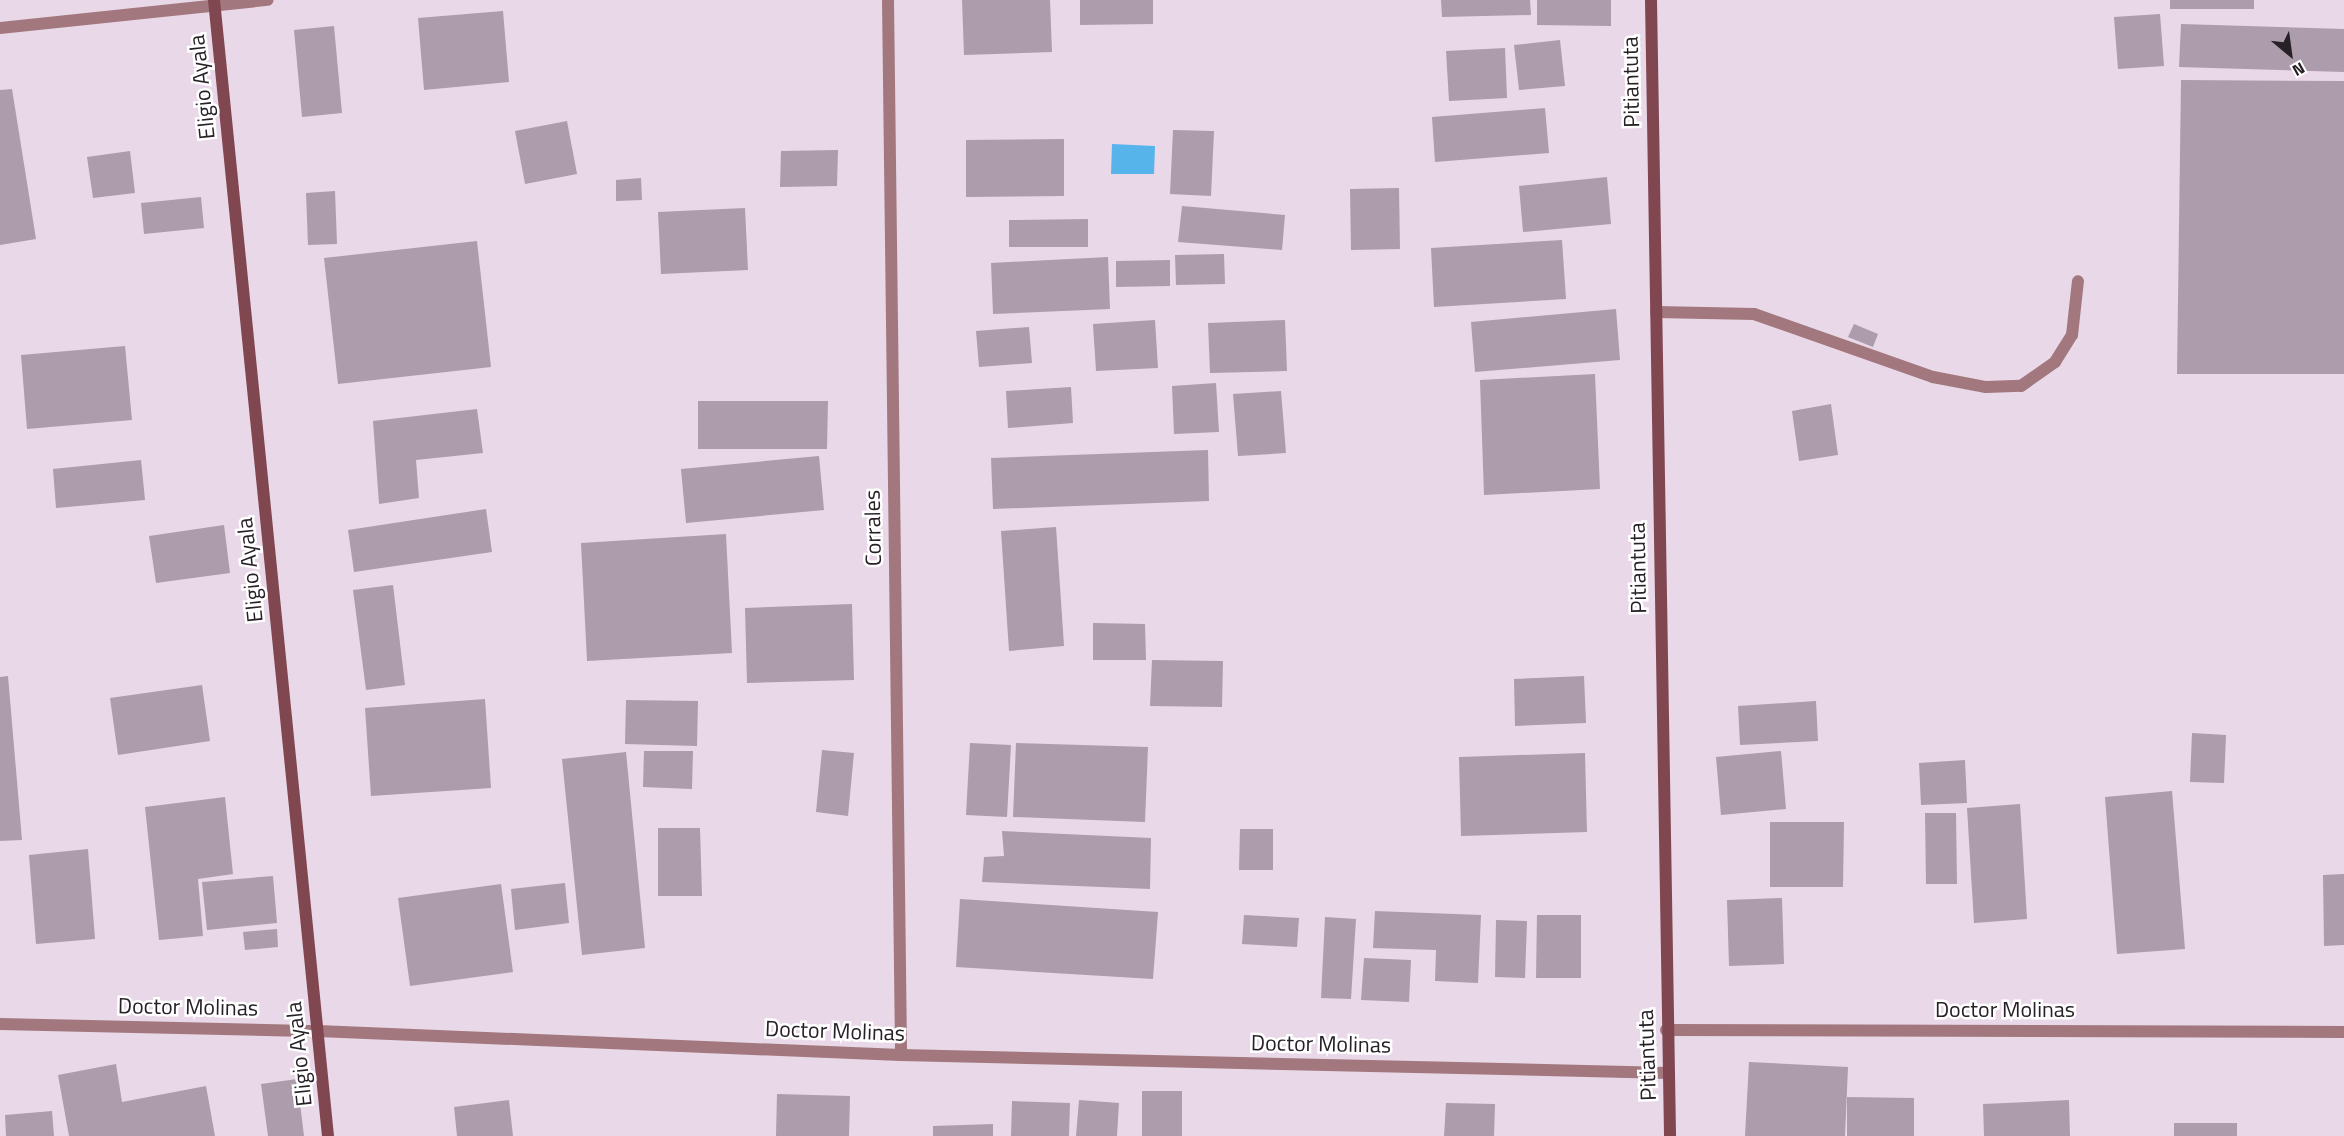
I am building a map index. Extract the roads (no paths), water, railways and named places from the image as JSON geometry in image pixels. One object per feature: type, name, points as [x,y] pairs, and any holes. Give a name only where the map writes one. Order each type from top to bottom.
[{"type":"street","points":[[0,28],[214,2],[268,0]]},
{"type":"street","name":"Corrales","points":[[888,0],[901,1055]]},
{"type":"street","name":"Pitiantuta","points":[[1651,0],[1666,1029],[1670,1136]]},
{"type":"street","name":"Eligio Ayala","points":[[214,2],[328,1136]]},
{"type":"street","points":[[1656,312],[1754,314],[1933,377],[1986,387],[2021,386],[2055,362],[2072,335],[2078,281]]},
{"type":"street","name":"Doctor Molinas","points":[[0,1024],[318,1031],[901,1055],[1669,1073]]},
{"type":"street","name":"Doctor Molinas","points":[[1666,1029],[2344,1032]]},
{"type":"water","points":[[1112,144],[1155,146],[1154,174],[1111,174]]}]
